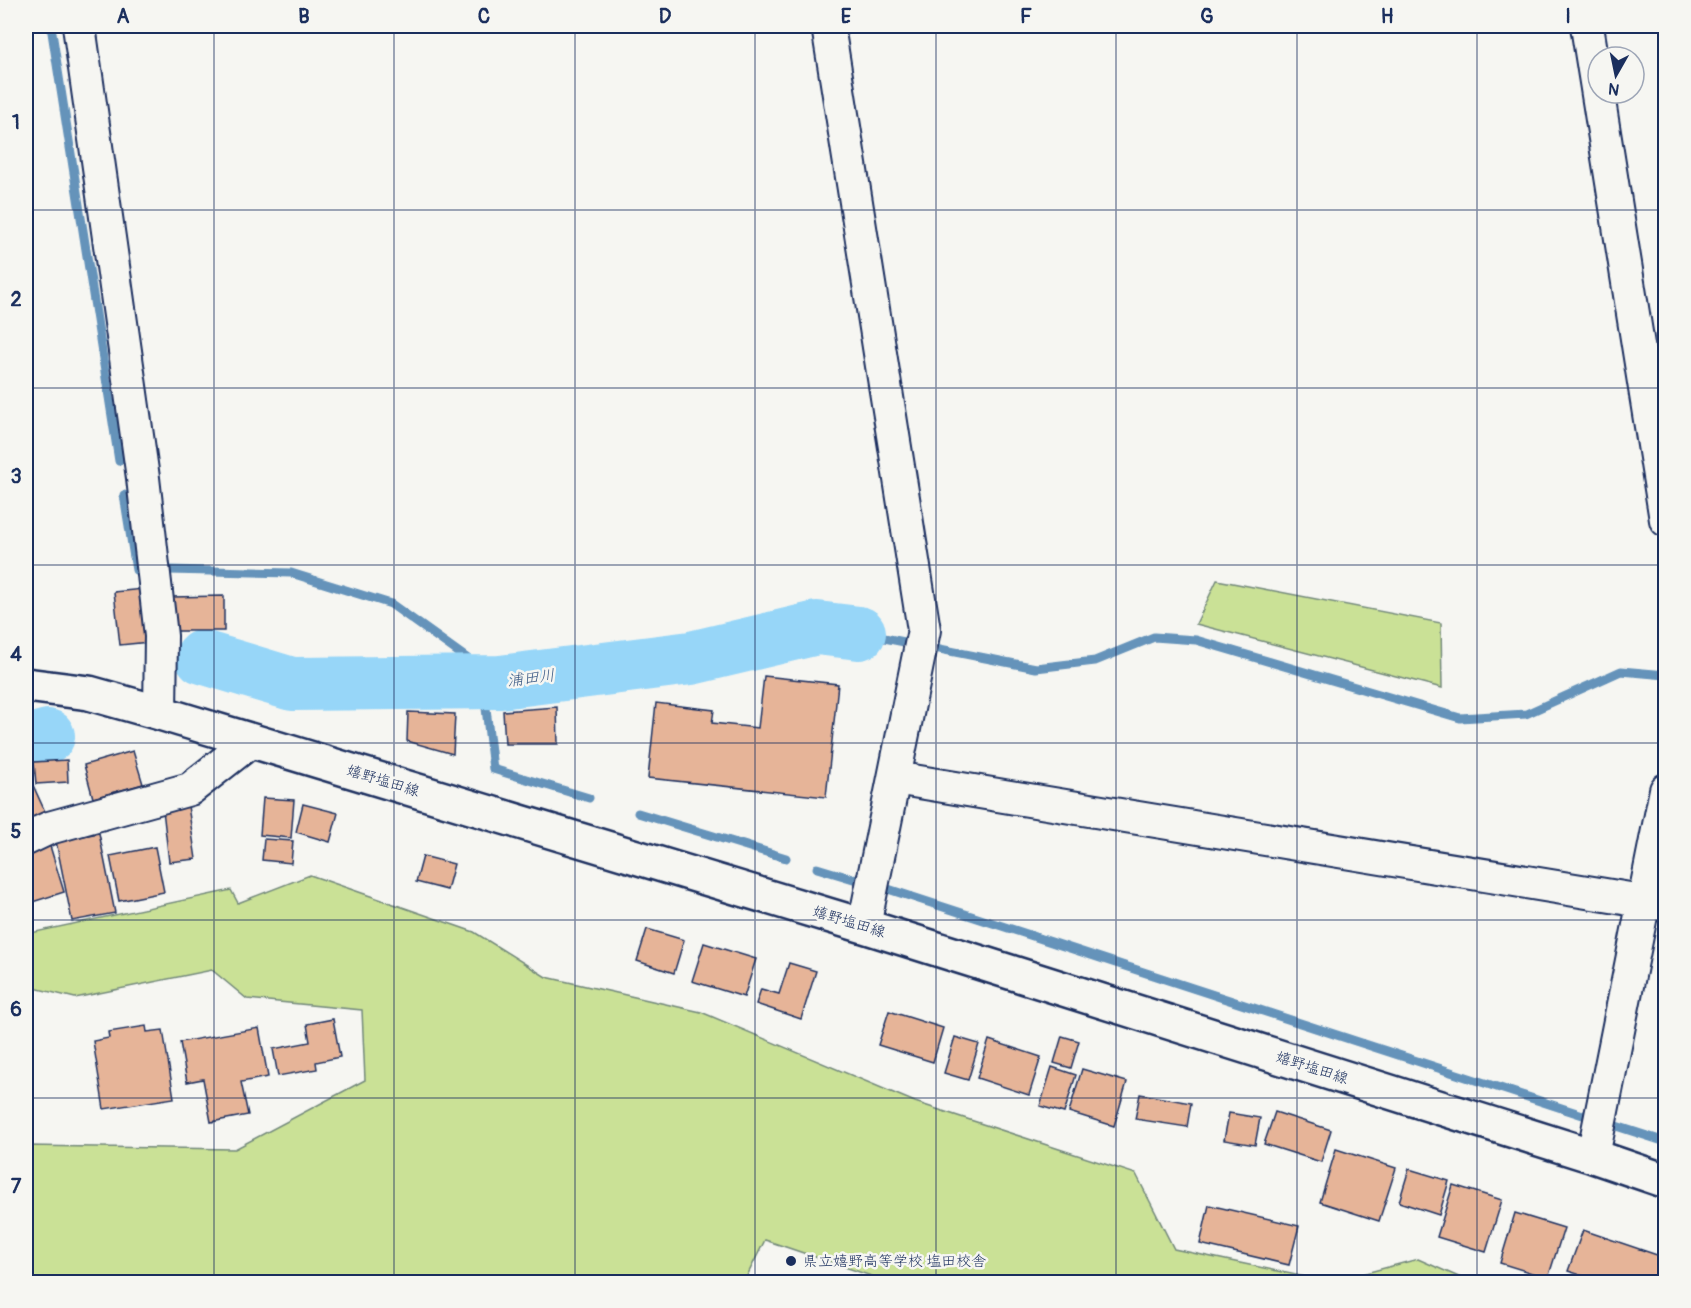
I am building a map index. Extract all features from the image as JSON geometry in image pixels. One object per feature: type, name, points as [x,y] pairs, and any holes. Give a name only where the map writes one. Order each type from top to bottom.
[{"type":"main road","name":"嬉野塩田線","points":[[26,685],[89,693],[160,713],[864,926],[1593,1156],[1665,1181]]},
{"type":"street","points":[[79,26],[144,489],[161,636],[160,713]]},
{"type":"street","points":[[828,26],[921,644],[864,926]]},
{"type":"street","points":[[1587,26],[1665,520]]},
{"type":"street","points":[[26,839],[49,828],[190,789],[251,741]]},
{"type":"street","points":[[895,778],[1654,903]]},
{"type":"street","points":[[1593,1156],[1654,903],[1665,790]]},
{"type":"green space","points":[[1217,580],[1441,623],[1442,688],[1196,624]]},
{"type":"green space","points":[[310,875],[474,932],[546,977],[701,1012],[915,1102],[1136,1174],[1174,1249],[1329,1282],[889,1282],[765,1240],[744,1282],[26,1282],[26,1146],[235,1149],[365,1080],[362,1010],[247,999],[212,970],[75,998],[26,986],[26,934],[231,890],[238,903]]},
{"type":"green space","points":[[1418,1259],[1470,1282],[1332,1282]]},
{"type":"building","points":[[143,589],[149,642],[120,645],[114,592]]},
{"type":"building","points":[[224,596],[224,631],[171,631],[171,597]]},
{"type":"building","points":[[764,676],[838,684],[826,797],[648,778],[656,703],[714,710],[712,723],[758,728]]},
{"type":"building","points":[[557,707],[558,744],[505,744],[503,711]]},
{"type":"building","points":[[408,712],[455,714],[453,754],[407,741]]},
{"type":"building","points":[[133,751],[143,784],[93,798],[84,765]]},
{"type":"building","points":[[67,760],[68,782],[36,784],[34,762]]},
{"type":"building","points":[[26,770],[47,816],[26,826]]},
{"type":"building","points":[[263,798],[294,800],[291,838],[260,835]]},
{"type":"building","points":[[303,804],[338,813],[330,842],[296,832]]},
{"type":"building","points":[[188,806],[196,859],[169,862],[163,810]]},
{"type":"building","points":[[99,833],[115,913],[72,921],[56,841]]},
{"type":"building","points":[[264,839],[293,841],[291,863],[262,860]]},
{"type":"building","points":[[50,846],[64,892],[26,904],[26,853]]},
{"type":"building","points":[[155,847],[164,892],[119,901],[110,856]]},
{"type":"building","points":[[423,856],[454,864],[447,890],[416,882]]},
{"type":"building","points":[[647,929],[684,940],[674,973],[637,961]]},
{"type":"building","points":[[704,943],[756,959],[744,997],[692,981]]},
{"type":"building","points":[[789,963],[816,971],[801,1019],[756,1004],[761,989],[779,994]]},
{"type":"building","points":[[889,1011],[943,1028],[933,1062],[878,1045]]},
{"type":"building","points":[[333,1019],[340,1057],[316,1062],[317,1069],[278,1076],[273,1049],[310,1042],[307,1024]]},
{"type":"building","points":[[146,1026],[147,1032],[163,1030],[174,1098],[104,1109],[93,1041],[109,1038],[108,1032]]},
{"type":"building","points":[[259,1028],[268,1077],[241,1082],[248,1115],[211,1122],[203,1079],[187,1082],[180,1042]]},
{"type":"building","points":[[1062,1036],[1079,1041],[1071,1068],[1054,1063]]},
{"type":"building","points":[[955,1037],[979,1044],[968,1080],[944,1073]]},
{"type":"building","points":[[989,1040],[1041,1057],[1029,1095],[977,1078]]},
{"type":"building","points":[[1052,1067],[1076,1075],[1064,1113],[1040,1106]]},
{"type":"building","points":[[1082,1069],[1127,1082],[1114,1126],[1069,1112]]},
{"type":"building","points":[[1140,1094],[1191,1103],[1187,1127],[1135,1119]]},
{"type":"building","points":[[1275,1112],[1331,1130],[1321,1162],[1264,1144]]},
{"type":"building","points":[[1229,1113],[1260,1118],[1255,1145],[1224,1140]]},
{"type":"building","points":[[1336,1149],[1396,1168],[1379,1221],[1320,1202]]},
{"type":"building","points":[[1409,1169],[1449,1181],[1439,1215],[1399,1202]]},
{"type":"building","points":[[1453,1185],[1502,1200],[1486,1252],[1437,1237]]},
{"type":"building","points":[[1209,1205],[1299,1226],[1289,1265],[1200,1244]]},
{"type":"building","points":[[1515,1213],[1564,1228],[1548,1278],[1500,1263]]},
{"type":"building","points":[[1583,1230],[1666,1258],[1666,1275],[1663,1282],[1603,1282],[1568,1271]]},
{"type":"waterway","points":[[51,26],[119,461]]},
{"type":"waterway","points":[[124,495],[136,570]]},
{"type":"waterway","points":[[169,570],[291,573],[391,604],[500,682]]},
{"type":"waterway","name":"浦田川","points":[[202,657],[292,684],[500,682],[691,658],[817,628],[859,633]]},
{"type":"waterway","points":[[859,633],[1036,668],[1095,661],[1154,637],[1196,640],[1460,718],[1526,714],[1621,671],[1666,675]]},
{"type":"waterway","points":[[483,682],[493,769],[589,798]]},
{"type":"waterway","name":"浦田川","points":[[26,742],[48,736]]},
{"type":"waterway","points":[[638,813],[786,858]]},
{"type":"waterway","points":[[817,868],[860,881]]},
{"type":"waterway","points":[[888,889],[1589,1117]]},
{"type":"waterway","points":[[1613,1125],[1666,1142]]},
{"type":"place","name":"県立嬉野高等学校 塩田校舎","points":[[791,1261]]}]
